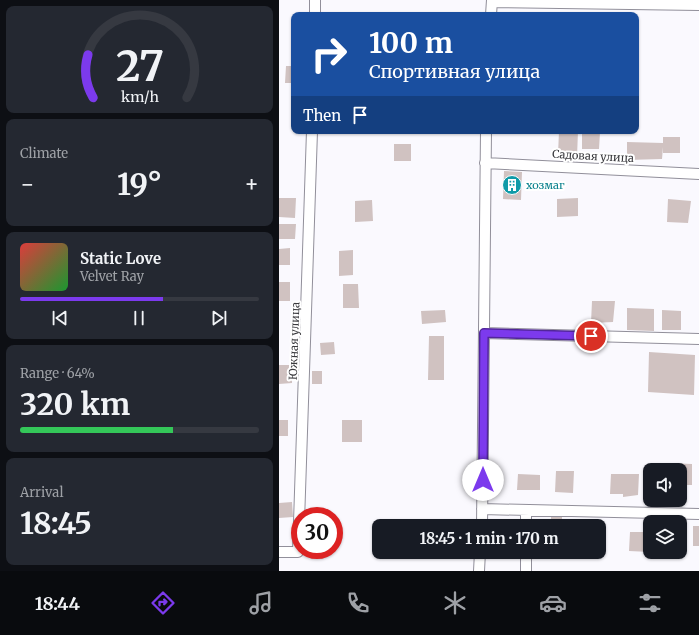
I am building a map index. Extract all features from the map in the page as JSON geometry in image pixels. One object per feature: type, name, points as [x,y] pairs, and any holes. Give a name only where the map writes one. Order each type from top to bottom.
[{"type":"street","points":[[315,0],[315,12]]},
{"type":"street","points":[[491,12],[492,1],[699,5]]},
{"type":"street","name":"Южная улица","points":[[279,552],[298,552],[312,134]]},
{"type":"street","points":[[482,519],[486,134]]},
{"type":"street","name":"Садовая улица","points":[[485,163],[699,174]]},
{"type":"street","points":[[484,333],[699,339]]},
{"type":"street","points":[[482,510],[699,514]]},
{"type":"street","points":[[526,510],[526,519]]},
{"type":"street","points":[[479,571],[480,559]]},
{"type":"street","points":[[526,559],[526,571]]},
{"type":"building","points":[[286,66],[291,66],[291,83],[285,83]]},
{"type":"building","points":[[559,134],[578,134],[577,157],[558,155]]},
{"type":"building","points":[[582,134],[600,134],[599,149],[582,149]]},
{"type":"building","points":[[663,137],[680,137],[680,153],[663,153],[663,147],[662,159],[627,160],[627,142],[663,143]]},
{"type":"building","points":[[394,144],[411,144],[411,161],[394,161]]},
{"type":"building","name":"хозмаг","points":[[504,171],[522,172],[521,200],[503,199]]},
{"type":"building","points":[[279,198],[296,198],[295,218],[279,217]]},
{"type":"building","points":[[578,198],[578,216],[557,217],[557,199]]},
{"type":"building","points":[[668,199],[691,201],[688,223],[667,222]]},
{"type":"building","points":[[372,200],[373,221],[355,222],[355,201]]},
{"type":"building","points":[[279,224],[296,224],[295,239],[279,239]]},
{"type":"building","points":[[290,248],[290,265],[279,265],[279,249]]},
{"type":"building","points":[[353,250],[353,275],[339,276],[339,251]]},
{"type":"building","points":[[279,282],[290,282],[290,301],[279,301]]},
{"type":"building","points":[[343,284],[358,284],[359,308],[343,308]]},
{"type":"building","points":[[592,301],[615,301],[613,322],[591,323]]},
{"type":"building","points":[[627,308],[654,309],[654,331],[627,330]]},
{"type":"building","points":[[445,310],[446,322],[422,324],[421,311]]},
{"type":"building","points":[[662,310],[681,311],[681,330],[662,330]]},
{"type":"building","points":[[429,336],[444,336],[444,380],[428,380]]},
{"type":"building","points":[[334,342],[335,354],[321,355],[320,343]]},
{"type":"building","points":[[649,352],[695,355],[694,395],[648,392]]},
{"type":"building","points":[[279,365],[292,365],[292,383],[279,384]]},
{"type":"building","points":[[312,371],[322,371],[322,384],[312,384]]},
{"type":"building","points":[[279,420],[288,420],[288,436],[279,436]]},
{"type":"building","points":[[342,420],[362,420],[362,442],[342,442]]},
{"type":"building","points":[[687,464],[692,464],[692,485],[687,485]]},
{"type":"building","points":[[556,471],[574,471],[573,493],[555,492]]},
{"type":"building","points":[[518,474],[540,475],[540,490],[517,490]]},
{"type":"building","points":[[611,474],[639,474],[638,495],[623,497],[623,494],[610,494]]},
{"type":"building","points":[[292,502],[291,517],[279,518],[279,503]]},
{"type":"building","points":[[551,514],[562,514],[562,519],[551,519]]},
{"type":"building","points":[[693,526],[699,526],[699,546],[693,546]]},
{"type":"building","points":[[630,532],[643,532],[643,552],[629,551]]},
{"type":"place","name":"хозмаг","points":[[512,185]]},
{"type":"route","points":[[483,480],[484,333],[591,336]]}]
